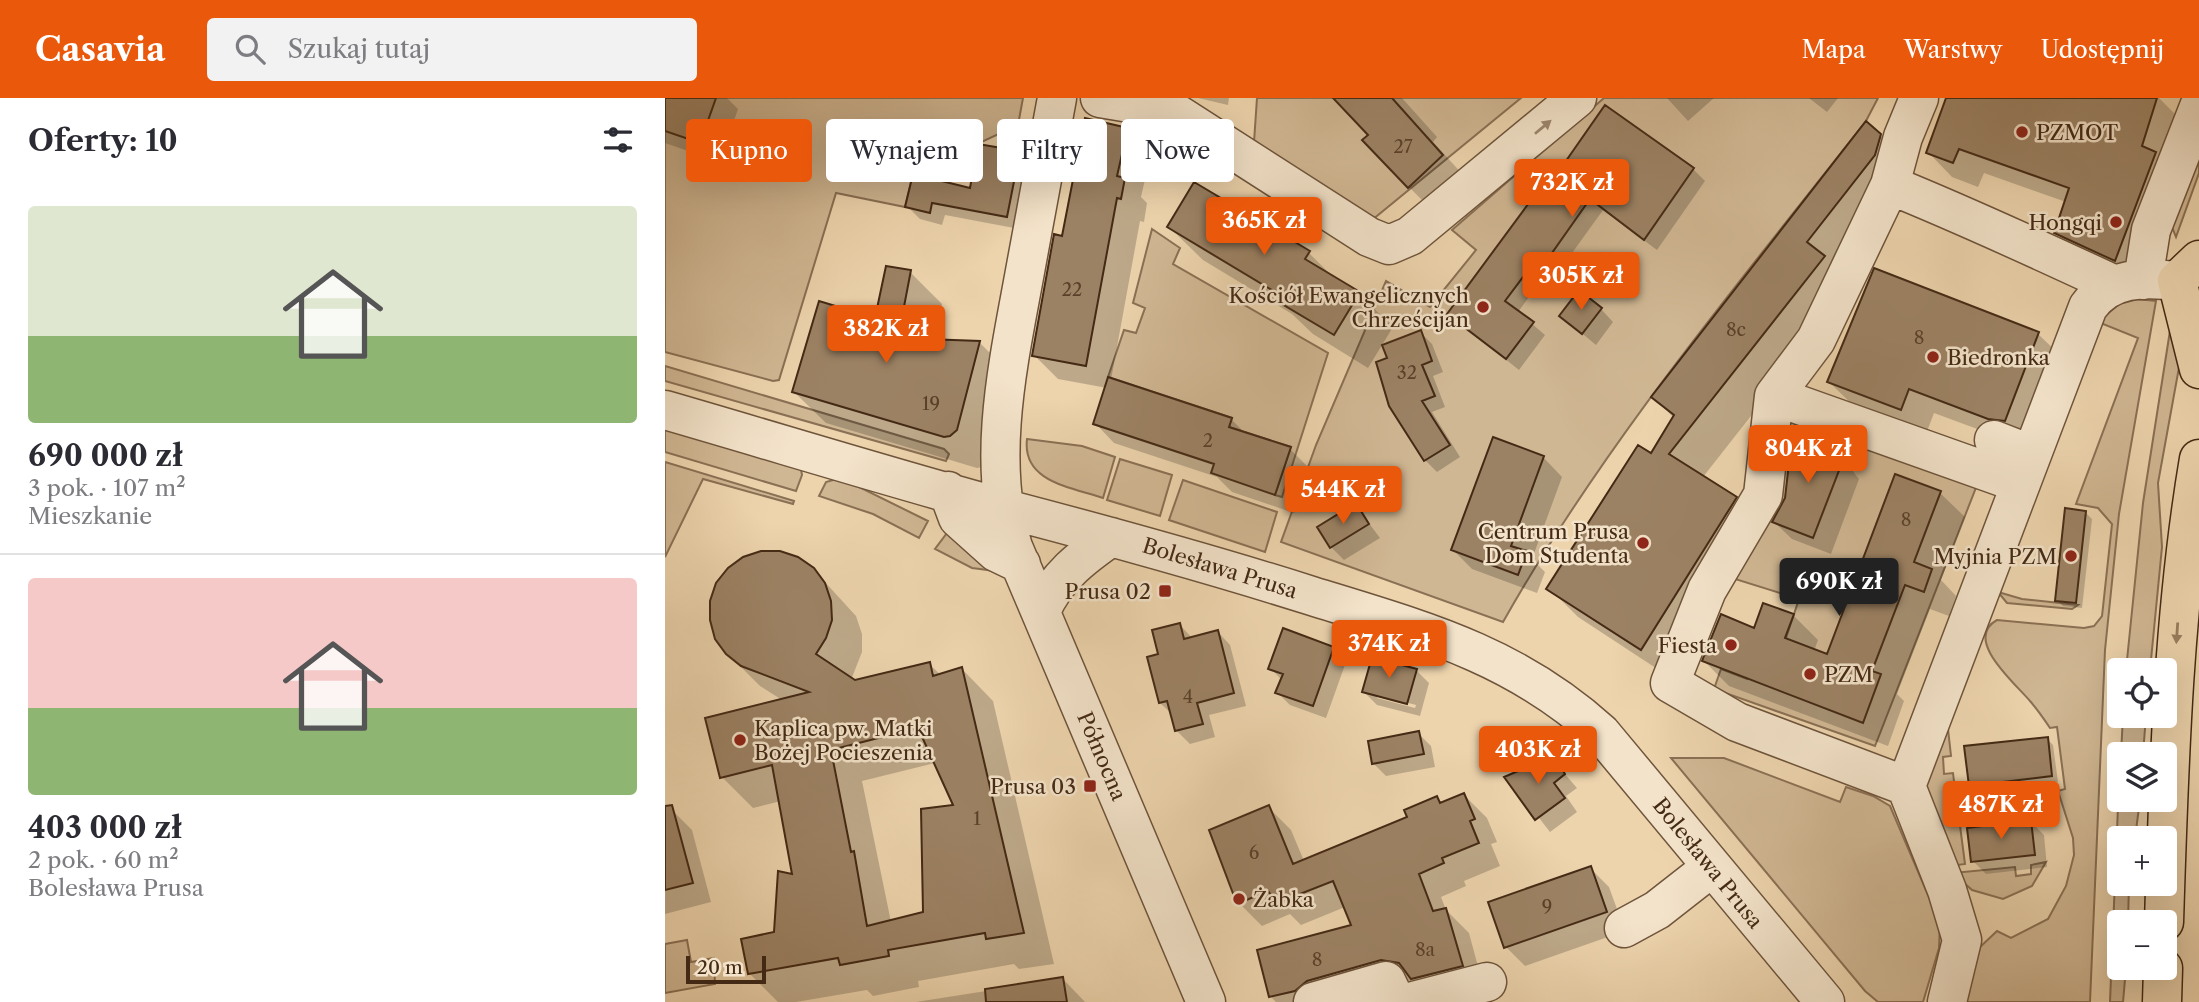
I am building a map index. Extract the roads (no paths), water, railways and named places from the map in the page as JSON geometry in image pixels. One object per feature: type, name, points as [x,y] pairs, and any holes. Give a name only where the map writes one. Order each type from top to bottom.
[{"type":"main road","points":[[2159,276],[2199,369]]},
{"type":"main road","points":[[2165,910],[2176,639],[2185,541],[2199,459]]},
{"type":"main road","points":[[2162,980],[2162,1002]]},
{"type":"street","name":"Północna","points":[[1057,98],[1013,337],[1002,451],[1009,534],[1206,1002]]},
{"type":"street","points":[[1100,98],[1171,110],[1369,237],[1389,245],[1410,236],[1577,98]]},
{"type":"street","points":[[1906,786],[1737,722],[1670,683],[1707,590],[1763,495],[1774,396],[1816,340],[1890,185],[1903,137],[1919,98]]},
{"type":"street","points":[[2159,276],[2151,230],[2199,107]]},
{"type":"street","points":[[1890,185],[1978,220],[2013,240],[2159,276]]},
{"type":"street","points":[[1947,1002],[1962,940],[1947,890],[1906,786],[2024,468],[2088,307],[2099,292],[2159,276]]},
{"type":"street","points":[[1774,396],[2024,468]]},
{"type":"street","name":"Bolesława Prusa","points":[[665,410],[1200,561],[1434,634],[1508,666],[1562,700],[1601,733],[1825,1002]]},
{"type":"street","points":[[1994,440],[2024,468]]},
{"type":"street","points":[[948,491],[958,518],[996,552],[1021,565]]},
{"type":"street","points":[[1041,611],[1048,594],[1066,572],[1111,537]]},
{"type":"street","points":[[1624,928],[1657,910],[1712,867]]},
{"type":"street","points":[[2146,1002],[2156,980]]},
{"type":"street","points":[[1313,1002],[1386,981],[1396,1002]]},
{"type":"street","points":[[1410,1002],[1487,982]]},
{"type":"place","name":"PZMOT","points":[[2022,132]]},
{"type":"place","name":"Hongqi","points":[[2116,222]]},
{"type":"place","name":"Kościół Ewangelicznych Chrześcijan","points":[[1483,307]]},
{"type":"place","name":"Biedronka","points":[[1933,357]]},
{"type":"place","name":"Centrum Prusa Dom Studenta","points":[[1643,543]]},
{"type":"place","name":"Myjnia PZM","points":[[2071,556]]},
{"type":"place","name":"Prusa 02","points":[[1165,591]]},
{"type":"place","name":"Fiesta","points":[[1731,645]]},
{"type":"place","name":"PZM","points":[[1810,674]]},
{"type":"place","name":"Kaplica pw. Matki Bożej Pocieszenia","points":[[740,740]]},
{"type":"place","name":"Prusa 03","points":[[1090,786]]},
{"type":"place","name":"Żabka","points":[[1239,899]]}]
